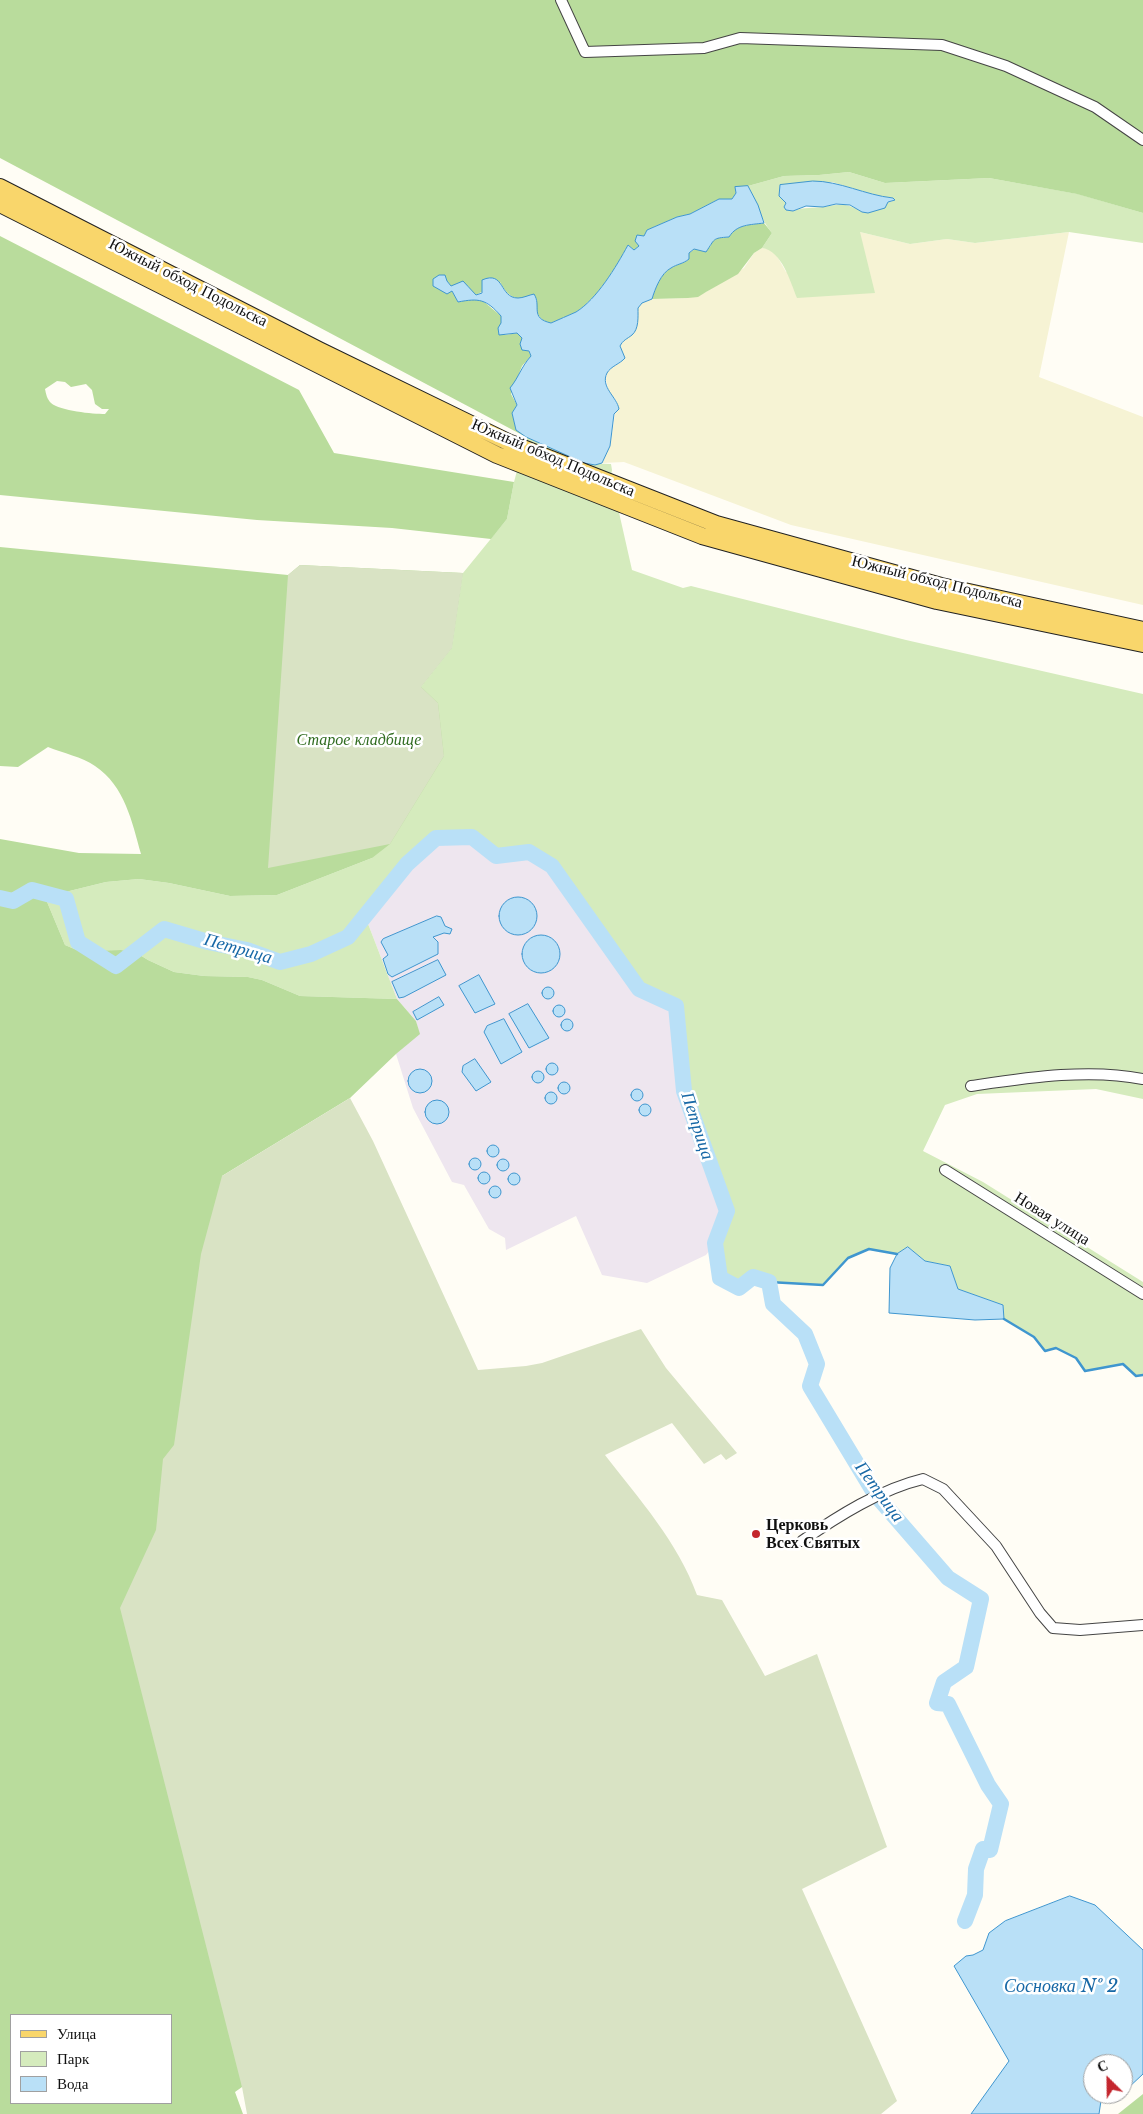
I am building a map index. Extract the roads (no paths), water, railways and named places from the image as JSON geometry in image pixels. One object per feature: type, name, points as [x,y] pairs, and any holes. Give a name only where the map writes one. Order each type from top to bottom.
[{"type":"main road","name":"Южный обход Подольска","points":[[0,187],[320,350],[510,443],[716,524],[941,586],[1143,630]]},
{"type":"main road","name":"Южный обход Подольска","points":[[0,204],[497,454],[702,536],[937,601],[1143,644]]},
{"type":"street","points":[[561,0],[586,52],[704,48],[740,38],[942,45],[1006,66],[1095,107],[1143,140]]},
{"type":"street","points":[[970,1086],[1036,1076],[1122,1075],[1143,1079]]},
{"type":"street","name":"Новая улица","points":[[945,1170],[1143,1294]]},
{"type":"street","points":[[802,1541],[825,1525],[898,1485],[923,1479],[943,1489],[996,1546],[1040,1613],[1053,1628],[1080,1630],[1143,1625]]},
{"type":"water","points":[[813,181],[833,183],[895,200],[888,202],[885,208],[868,213],[862,212],[850,205],[836,204],[823,207],[806,206],[793,211],[786,210],[784,207],[786,203],[779,196],[780,185]]},
{"type":"water","points":[[748,186],[758,205],[764,223],[740,227],[729,237],[717,239],[706,252],[694,249],[689,253],[689,259],[667,270],[661,277],[652,299],[642,303],[638,308],[636,330],[620,346],[625,358],[607,373],[605,378],[607,387],[619,409],[614,414],[610,446],[602,463],[595,465],[584,463],[526,437],[516,430],[512,413],[517,405],[510,388],[531,356],[529,351],[522,350],[520,344],[522,338],[517,333],[499,335],[498,328],[501,323],[501,316],[491,306],[477,300],[458,302],[452,291],[447,294],[433,286],[433,279],[439,275],[445,275],[451,286],[463,281],[476,295],[482,293],[482,280],[495,279],[512,297],[520,298],[534,294],[538,315],[544,321],[551,323],[576,312],[599,291],[628,245],[634,250],[639,246],[635,241],[637,235],[644,236],[647,230],[677,217],[690,214],[719,199],[732,199],[736,193],[735,187]]},
{"type":"water","points":[[518,897],[531,903],[537,916],[531,929],[518,935],[505,929],[499,916],[505,903]]},
{"type":"water","points":[[437,916],[441,917],[445,926],[452,929],[450,934],[444,933],[433,937],[438,942],[438,954],[392,977],[388,974],[383,959],[388,955],[381,942],[383,939]]},
{"type":"water","points":[[541,935],[554,941],[560,954],[554,967],[541,973],[528,967],[522,954],[528,941]]},
{"type":"water","points":[[438,960],[446,975],[399,998],[392,982]]},
{"type":"water","points":[[479,975],[495,1004],[475,1013],[459,986]]},
{"type":"water","points":[[546,987],[550,987],[554,993],[550,999],[546,999],[542,995],[542,991]]},
{"type":"water","points":[[439,997],[444,1005],[417,1020],[413,1012]]},
{"type":"water","points":[[528,1004],[549,1038],[529,1048],[509,1014]]},
{"type":"water","points":[[557,1005],[561,1005],[565,1011],[561,1017],[557,1017],[553,1013],[553,1009]]},
{"type":"water","points":[[504,1019],[522,1052],[501,1064],[484,1032],[487,1026]]},
{"type":"water","points":[[565,1019],[569,1019],[573,1025],[569,1031],[565,1031],[561,1027],[561,1023]]},
{"type":"water","points":[[475,1059],[491,1082],[476,1091],[462,1072],[463,1066]]},
{"type":"water","points":[[550,1063],[554,1063],[558,1069],[554,1075],[550,1075],[546,1071],[546,1067]]},
{"type":"water","points":[[420,1069],[429,1072],[432,1081],[429,1090],[420,1093],[411,1090],[408,1081],[411,1072]]},
{"type":"water","points":[[536,1071],[540,1071],[544,1077],[540,1083],[536,1083],[532,1079],[532,1075]]},
{"type":"water","points":[[562,1082],[566,1082],[570,1088],[566,1094],[562,1094],[558,1090],[558,1086]]},
{"type":"water","points":[[635,1089],[639,1089],[643,1095],[639,1101],[635,1101],[631,1097],[631,1093]]},
{"type":"water","points":[[549,1092],[553,1092],[557,1098],[553,1104],[549,1104],[545,1100],[545,1096]]},
{"type":"water","points":[[437,1100],[442,1101],[448,1107],[448,1117],[442,1123],[437,1124],[432,1123],[426,1117],[425,1112],[426,1107],[432,1101]]},
{"type":"water","points":[[643,1104],[647,1104],[651,1110],[647,1116],[643,1116],[639,1112],[639,1108]]},
{"type":"water","points":[[491,1145],[495,1145],[499,1151],[495,1157],[491,1157],[487,1153],[487,1149]]},
{"type":"water","points":[[473,1158],[477,1158],[481,1164],[477,1170],[473,1170],[469,1166],[469,1162]]},
{"type":"water","points":[[501,1159],[505,1159],[509,1165],[505,1171],[501,1171],[497,1167],[497,1163]]},
{"type":"water","points":[[482,1172],[486,1172],[490,1178],[486,1184],[482,1184],[478,1180],[478,1176]]},
{"type":"water","points":[[512,1173],[516,1173],[520,1179],[516,1185],[512,1185],[508,1181],[508,1177]]},
{"type":"water","points":[[493,1186],[497,1186],[501,1192],[497,1198],[493,1198],[489,1194],[489,1190]]},
{"type":"water","points":[[908,1247],[925,1261],[950,1266],[958,1289],[1003,1305],[1004,1319],[975,1320],[889,1313],[890,1268],[897,1254]]},
{"type":"water","name":"Сосновка № 2","points":[[1070,1896],[1095,1905],[1143,1950],[1143,2074],[1133,2083],[1133,2054],[1083,2054],[1083,2104],[1100,2104],[1099,2114],[971,2114],[1009,2061],[954,1966],[966,1956],[983,1950],[989,1933],[1005,1921]]},
{"type":"waterway","name":"Петрица","points":[[0,898],[13,901],[32,890],[66,899],[78,942],[116,966],[164,929],[208,942],[247,950],[280,962],[311,954],[348,937],[407,864],[436,838],[472,837],[496,856],[529,852],[552,866],[639,989],[676,1006],[684,1091],[727,1211],[715,1243],[720,1278],[739,1288],[753,1277],[769,1282],[773,1304],[805,1334],[817,1364],[810,1386],[875,1494],[948,1578],[981,1599],[966,1667],[944,1682],[937,1703],[948,1704],[988,1785],[1001,1804],[990,1850],[983,1849],[976,1869],[975,1895],[965,1921]]},
{"type":"waterway","points":[[769,1282],[823,1285],[848,1258],[869,1249],[897,1254]]},
{"type":"waterway","points":[[1004,1319],[1034,1337],[1045,1351],[1056,1348],[1076,1358],[1085,1371],[1123,1364],[1136,1376],[1143,1375]]},
{"type":"place","name":"Церковь Всех Святых","points":[[756,1534]]},
{"type":"park label","name":"Старое кладбище","points":[[359,740]]}]
